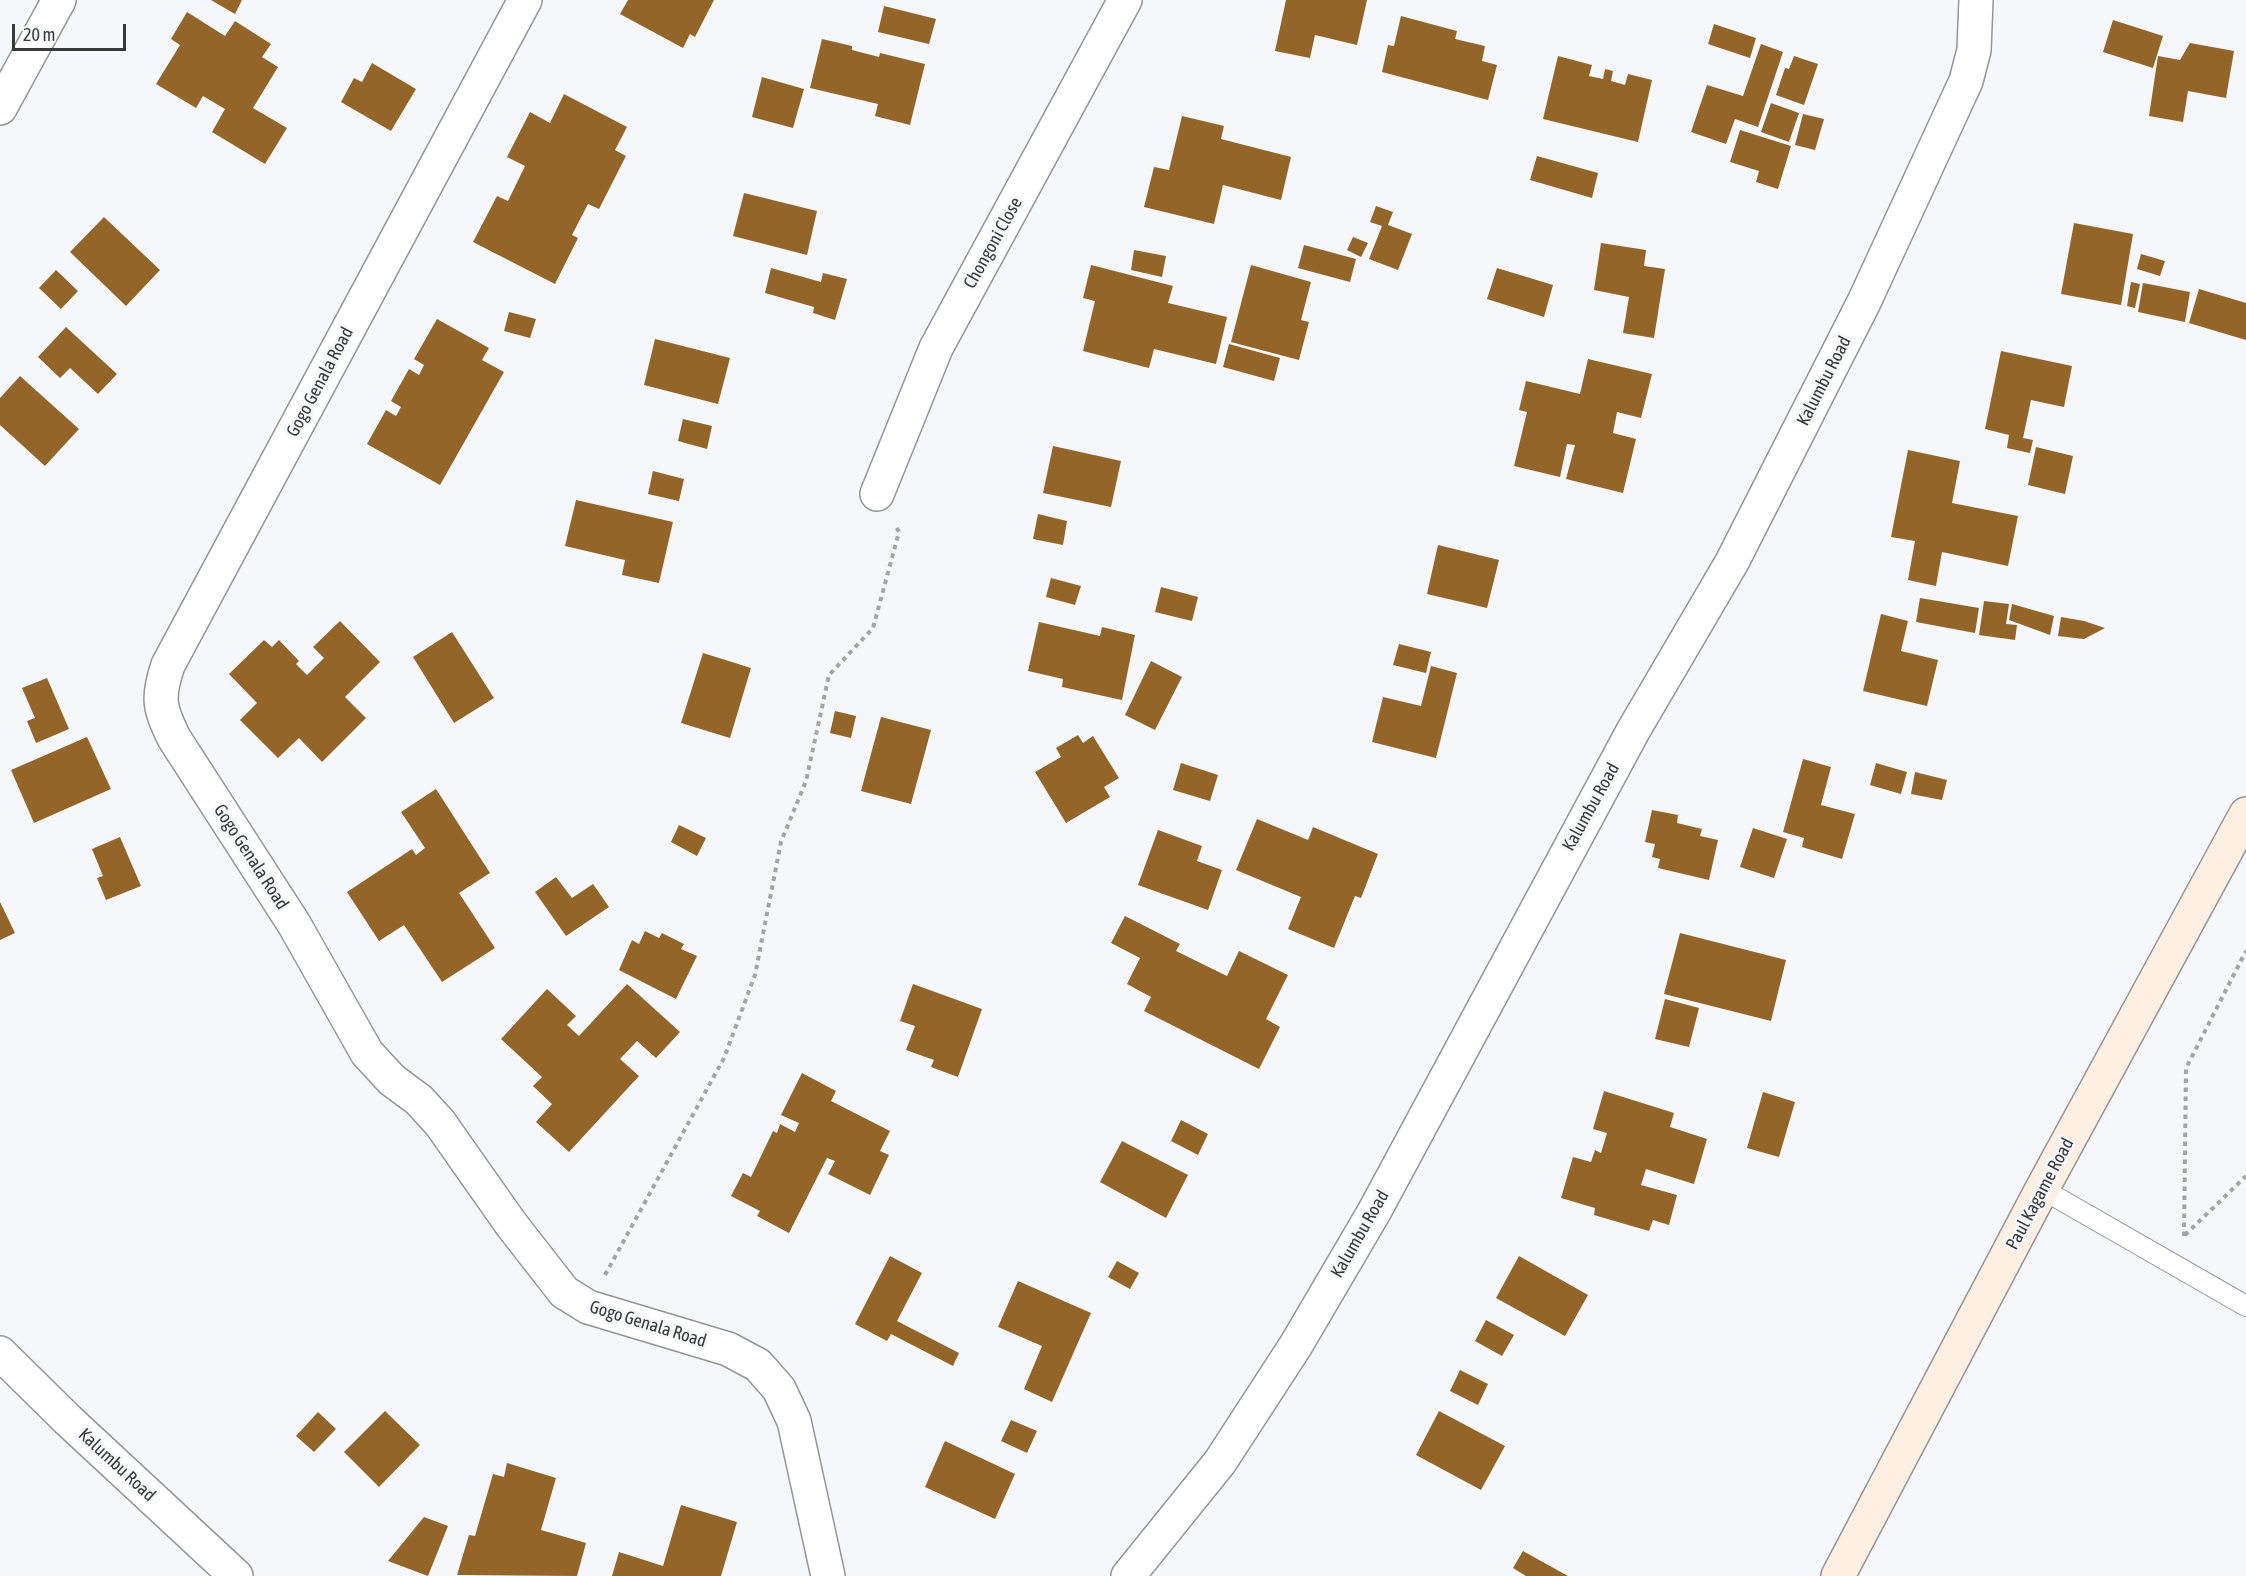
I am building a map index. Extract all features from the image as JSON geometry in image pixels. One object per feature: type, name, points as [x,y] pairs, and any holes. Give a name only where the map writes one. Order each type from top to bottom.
[{"type":"street","points":[[0,108],[59,0]]},
{"type":"street","name":"Gogo Genala Road","points":[[525,0],[168,664],[161,686],[161,711],[174,738],[294,924],[367,1053],[392,1080],[419,1100],[440,1123],[537,1260],[564,1292],[588,1307],[728,1349],[758,1365],[779,1389],[794,1421],[828,1576]]},
{"type":"street","name":"Chongoni Close","points":[[877,494],[936,348],[1125,0]]},
{"type":"street","name":"Kalumbu Road","points":[[1128,1576],[1220,1462],[1296,1345],[1374,1212],[1633,731],[1732,562],[1864,302],[1966,81],[1974,50],[1976,0]]},
{"type":"street","name":"Paul Kagame Road","points":[[1838,1576],[2042,1189],[2246,814]]},
{"type":"street","name":"Kalumbu Road","points":[[0,1353],[236,1576]]},
{"type":"lane","points":[[2042,1189],[2246,1306]]},
{"type":"path","points":[[588,1307],[724,1058],[755,975],[781,842],[806,781],[829,675],[873,628],[899,532],[877,494]]},
{"type":"path","points":[[2174,1264],[2185,1235],[2186,1068],[2246,951]]},
{"type":"path","points":[[2185,1235],[2246,1176]]},
{"type":"building","points":[[211,0],[242,0],[235,14]]},
{"type":"building","points":[[628,0],[714,0],[695,37],[690,34],[683,48],[620,14]]},
{"type":"building","points":[[1286,0],[1367,0],[1357,45],[1315,35],[1310,58],[1275,51]]},
{"type":"building","points":[[884,6],[936,19],[929,44],[878,32]]},
{"type":"building","points":[[187,12],[225,36],[235,21],[271,44],[262,57],[278,67],[253,108],[287,128],[265,164],[212,132],[225,109],[203,96],[196,108],[156,84],[180,45],[171,39]]},
{"type":"building","points":[[1401,16],[1457,31],[1455,39],[1485,46],[1482,61],[1497,65],[1488,100],[1382,72],[1388,45],[1394,46]]},
{"type":"building","points":[[2113,20],[2163,36],[2153,68],[2103,52]]},
{"type":"building","points":[[1714,24],[1756,38],[1750,58],[1708,44]]},
{"type":"building","points":[[822,39],[852,46],[852,50],[879,57],[880,53],[925,64],[910,125],[875,116],[878,104],[810,88]]},
{"type":"building","points":[[2190,43],[2234,51],[2226,98],[2188,91],[2183,122],[2149,116],[2158,56],[2180,60]]},
{"type":"building","points":[[1761,44],[1783,52],[1758,127],[1735,119],[1726,144],[1691,132],[1707,85],[1743,96]]},
{"type":"building","points":[[1558,56],[1592,65],[1589,76],[1603,79],[1605,69],[1613,71],[1611,81],[1625,85],[1628,74],[1652,80],[1638,142],[1543,119]]},
{"type":"building","points":[[1794,56],[1818,64],[1804,105],[1776,95],[1785,68],[1789,69]]},
{"type":"building","points":[[372,63],[416,89],[391,131],[341,102],[354,78],[362,82]]},
{"type":"building","points":[[762,77],[804,89],[793,128],[752,117]]},
{"type":"building","points":[[564,94],[627,127],[615,150],[626,156],[599,209],[588,204],[572,235],[578,238],[555,284],[473,242],[497,196],[508,201],[525,166],[507,157],[530,112],[550,123]]},
{"type":"building","points":[[1771,103],[1799,113],[1789,142],[1761,132]]},
{"type":"building","points":[[1803,114],[1824,119],[1815,150],[1795,145]]},
{"type":"building","points":[[1182,116],[1224,126],[1221,139],[1291,157],[1281,200],[1223,185],[1214,224],[1144,207],[1154,167],[1169,170]]},
{"type":"building","points":[[1740,130],[1791,146],[1778,189],[1756,182],[1759,171],[1730,162]]},
{"type":"building","points":[[1537,156],[1598,173],[1592,198],[1530,180]]},
{"type":"building","points":[[744,193],[817,211],[807,255],[733,236]]},
{"type":"building","points":[[1376,206],[1393,212],[1388,225],[1412,234],[1398,270],[1369,259],[1382,226],[1370,222]]},
{"type":"building","points":[[104,217],[160,270],[126,306],[70,252]]},
{"type":"building","points":[[2074,223],[2133,234],[2121,305],[2061,294]]},
{"type":"building","points":[[1353,237],[1368,243],[1361,257],[1347,250]]},
{"type":"building","points":[[1601,243],[1646,250],[1644,266],[1665,269],[1654,338],[1623,333],[1629,297],[1594,290]]},
{"type":"building","points":[[1304,245],[1356,259],[1350,282],[1298,268]]},
{"type":"building","points":[[1134,250],[1166,256],[1162,277],[1131,270]]},
{"type":"building","points":[[2141,254],[2165,261],[2160,276],[2137,269]]},
{"type":"building","points":[[1091,265],[1173,286],[1168,303],[1227,317],[1216,364],[1154,349],[1149,368],[1083,351],[1095,301],[1083,298]]},
{"type":"building","points":[[1251,265],[1311,282],[1301,320],[1309,322],[1299,360],[1231,342]]},
{"type":"building","points":[[771,268],[821,282],[823,273],[847,279],[835,320],[813,313],[814,307],[765,293]]},
{"type":"building","points":[[1497,268],[1553,285],[1544,317],[1487,299]]},
{"type":"building","points":[[56,270],[78,291],[61,309],[39,288]]},
{"type":"building","points":[[2131,282],[2140,284],[2135,308],[2127,306]]},
{"type":"building","points":[[2143,283],[2190,292],[2185,322],[2138,312]]},
{"type":"building","points":[[2199,289],[2246,303],[2246,340],[2189,323]]},
{"type":"building","points":[[509,312],[536,319],[530,338],[504,331]]},
{"type":"building","points":[[437,319],[489,348],[482,360],[504,372],[440,485],[367,444],[386,410],[396,416],[401,407],[391,401],[409,369],[419,375],[424,365],[414,359]]},
{"type":"building","points":[[66,327],[117,374],[98,394],[70,368],[60,378],[38,357]]},
{"type":"building","points":[[655,339],[730,358],[718,404],[644,385]]},
{"type":"building","points":[[1229,344],[1280,358],[1274,381],[1223,367]]},
{"type":"building","points":[[2001,351],[2072,366],[2064,407],[2031,400],[2023,438],[2033,440],[2030,453],[2007,448],[2009,435],[1985,429]]},
{"type":"building","points":[[1588,359],[1652,374],[1641,418],[1617,412],[1613,433],[1636,439],[1623,493],[1566,479],[1575,445],[1567,444],[1560,477],[1514,466],[1527,412],[1519,410],[1526,381],[1580,394]]},
{"type":"building","points":[[20,376],[79,429],[45,466],[0,425],[0,398]]},
{"type":"building","points":[[683,419],[712,426],[707,449],[678,441]]},
{"type":"building","points":[[1053,446],[1121,461],[1111,507],[1043,493]]},
{"type":"building","points":[[2036,447],[2073,456],[2065,494],[2028,485]]},
{"type":"building","points":[[1908,450],[1960,461],[1952,503],[2018,516],[2008,566],[1942,552],[1936,586],[1908,580],[1915,541],[1891,537]]},
{"type":"building","points":[[653,471],[684,479],[679,501],[648,494]]},
{"type":"building","points":[[576,500],[673,522],[659,583],[622,575],[625,560],[565,546]]},
{"type":"building","points":[[1038,514],[1067,521],[1063,545],[1033,539]]},
{"type":"building","points":[[1438,545],[1499,560],[1487,608],[1427,594]]},
{"type":"building","points":[[1051,578],[1081,586],[1075,605],[1046,597]]},
{"type":"building","points":[[1161,587],[1198,597],[1192,621],[1155,612]]},
{"type":"building","points":[[1920,598],[1979,608],[1975,633],[1916,622]]},
{"type":"building","points":[[1984,601],[2009,604],[2006,624],[2017,625],[2015,640],[1979,635]]},
{"type":"building","points":[[2012,604],[2054,616],[2050,635],[2009,620]]},
{"type":"building","points":[[1881,614],[1908,621],[1901,651],[1938,660],[1927,706],[1863,691]]},
{"type":"building","points":[[2061,617],[2105,628],[2084,639],[2058,636]]},
{"type":"building","points":[[340,621],[380,662],[345,697],[366,718],[322,762],[299,738],[278,758],[240,720],[257,703],[229,674],[264,640],[272,647],[279,640],[299,661],[296,664],[307,675],[324,658],[313,647]]},
{"type":"building","points":[[1039,622],[1100,636],[1102,627],[1135,635],[1122,700],[1062,687],[1063,679],[1028,671]]},
{"type":"building","points":[[452,632],[494,698],[454,723],[413,657]]},
{"type":"building","points":[[1399,644],[1431,652],[1426,673],[1393,665]]},
{"type":"building","points":[[703,653],[751,668],[730,738],[681,723]]},
{"type":"building","points":[[1151,661],[1182,677],[1155,730],[1125,715]]},
{"type":"building","points":[[1431,666],[1457,673],[1436,758],[1372,742],[1383,697],[1421,706]]},
{"type":"building","points":[[47,678],[69,729],[36,743],[27,721],[35,718],[22,688]]},
{"type":"building","points":[[835,711],[856,716],[851,738],[830,733]]},
{"type":"building","points":[[881,717],[931,730],[911,804],[861,791]]},
{"type":"building","points":[[1078,735],[1083,743],[1093,736],[1119,778],[1104,787],[1110,797],[1066,823],[1035,772],[1061,757],[1056,748]]},
{"type":"building","points":[[87,737],[111,789],[34,823],[11,770]]},
{"type":"building","points":[[1803,759],[1831,767],[1821,805],[1855,814],[1842,859],[1802,847],[1804,838],[1783,832]]},
{"type":"building","points":[[1181,763],[1218,775],[1210,801],[1173,790]]},
{"type":"building","points":[[1876,763],[1907,772],[1901,794],[1870,785]]},
{"type":"building","points":[[1915,772],[1947,780],[1942,800],[1911,794]]},
{"type":"building","points":[[436,789],[490,873],[459,893],[495,948],[442,982],[404,925],[379,941],[347,892],[412,849],[416,855],[425,848],[401,812]]},
{"type":"building","points":[[1652,810],[1678,815],[1677,823],[1702,829],[1700,836],[1718,840],[1709,880],[1658,868],[1660,859],[1652,857],[1655,844],[1645,842]]},
{"type":"building","points":[[1257,819],[1308,840],[1313,827],[1378,854],[1361,898],[1355,896],[1334,948],[1288,929],[1301,897],[1236,870]]},
{"type":"building","points":[[679,825],[706,838],[697,856],[671,842]]},
{"type":"building","points":[[1753,828],[1787,839],[1774,878],[1740,867]]},
{"type":"building","points":[[1158,830],[1202,846],[1197,861],[1222,870],[1208,910],[1138,885]]},
{"type":"building","points":[[120,837],[141,886],[106,900],[97,878],[103,876],[92,849]]},
{"type":"building","points":[[556,877],[572,898],[593,884],[609,907],[566,936],[535,892]]},
{"type":"building","points":[[0,902],[15,933],[0,940]]},
{"type":"building","points":[[1125,916],[1180,944],[1176,951],[1227,976],[1239,951],[1288,975],[1266,1019],[1280,1027],[1259,1069],[1144,1011],[1151,997],[1127,984],[1140,958],[1111,943]]},
{"type":"building","points":[[645,931],[659,938],[662,933],[684,944],[681,949],[697,956],[676,999],[619,970],[632,940],[639,944]]},
{"type":"building","points":[[1680,933],[1786,960],[1771,1021],[1664,994]]},
{"type":"building","points":[[627,984],[680,1032],[656,1058],[637,1041],[620,1059],[639,1076],[569,1152],[536,1122],[552,1104],[533,1086],[542,1077],[501,1039],[547,989],[576,1016],[567,1025],[579,1036]]},
{"type":"building","points":[[913,984],[982,1009],[958,1077],[931,1067],[934,1060],[906,1050],[915,1026],[900,1021]]},
{"type":"building","points":[[1665,999],[1699,1008],[1689,1047],[1655,1039]]},
{"type":"building","points":[[802,1073],[836,1091],[831,1101],[890,1131],[880,1151],[889,1155],[870,1195],[828,1174],[835,1161],[827,1158],[789,1233],[757,1216],[760,1211],[731,1196],[743,1173],[751,1177],[773,1131],[777,1133],[780,1124],[795,1132],[799,1123],[781,1115]]},
{"type":"building","points":[[1604,1091],[1674,1113],[1670,1127],[1707,1139],[1694,1184],[1646,1169],[1641,1185],[1677,1195],[1669,1225],[1653,1220],[1649,1231],[1594,1215],[1595,1208],[1561,1198],[1573,1157],[1591,1162],[1595,1150],[1601,1153],[1607,1133],[1593,1129]]},
{"type":"building","points":[[1763,1092],[1795,1102],[1779,1157],[1747,1148]]},
{"type":"building","points":[[1181,1120],[1208,1134],[1198,1155],[1171,1141]]},
{"type":"building","points":[[1122,1141],[1188,1175],[1166,1218],[1100,1182]]},
{"type":"building","points":[[890,1256],[922,1273],[897,1321],[959,1353],[953,1366],[891,1334],[887,1341],[855,1324]]},
{"type":"building","points":[[1519,1256],[1588,1295],[1565,1336],[1496,1298]]},
{"type":"building","points":[[1117,1261],[1139,1273],[1130,1289],[1108,1277]]},
{"type":"building","points":[[1018,1281],[1091,1313],[1052,1402],[1024,1389],[1042,1346],[998,1327]]},
{"type":"building","points":[[1486,1320],[1514,1335],[1502,1356],[1475,1341]]},
{"type":"building","points":[[1460,1370],[1488,1384],[1478,1405],[1450,1391]]},
{"type":"building","points":[[385,1411],[420,1445],[379,1487],[344,1452]]},
{"type":"building","points":[[1439,1411],[1505,1446],[1481,1490],[1416,1455]]},
{"type":"building","points":[[318,1412],[336,1429],[314,1452],[296,1436]]},
{"type":"building","points":[[1011,1420],[1037,1431],[1027,1453],[1001,1441]]},
{"type":"building","points":[[945,1441],[1015,1474],[995,1519],[925,1487]]},
{"type":"building","points":[[507,1463],[556,1478],[541,1530],[586,1543],[577,1576],[457,1575],[469,1535],[475,1536],[493,1474],[504,1477]]},
{"type":"building","points":[[681,1505],[737,1522],[721,1576],[612,1576],[619,1552],[663,1566]]},
{"type":"building","points":[[424,1517],[448,1526],[428,1576],[388,1561]]},
{"type":"building","points":[[1523,1551],[1568,1576],[1526,1576],[1513,1568]]}]
